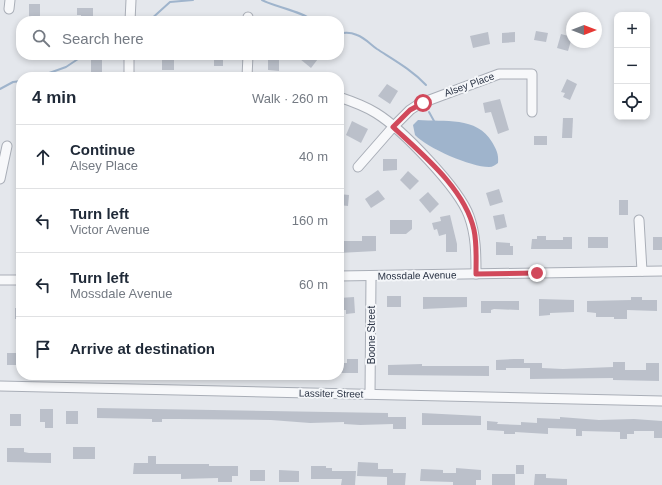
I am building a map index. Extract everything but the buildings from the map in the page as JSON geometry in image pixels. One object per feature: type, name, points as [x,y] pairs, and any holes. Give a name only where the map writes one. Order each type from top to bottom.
[{"type":"street","points":[[130,16],[131,0]]},
{"type":"street","points":[[129,60],[129,72]]},
{"type":"street","points":[[247,72],[248,60]]},
{"type":"street","name":"Alsey Place","points":[[358,168],[393,127],[410,110],[444,93],[499,74],[537,72],[532,112]]},
{"type":"street","points":[[344,99],[374,112],[393,127],[452,186],[464,204],[473,230],[476,274]]},
{"type":"street","points":[[0,179],[7,146]]},
{"type":"street","points":[[639,220],[642,271]]},
{"type":"street","name":"Mossdale Avenue","points":[[344,276],[662,271]]},
{"type":"street","name":"Boone Street","points":[[370,394],[371,276]]},
{"type":"street","points":[[0,280],[16,280]]},
{"type":"street","name":"Lassiter Street","points":[[0,386],[662,401]]},
{"type":"water","points":[[418,120],[459,122],[478,128],[486,134],[496,149],[498,154],[498,163],[490,167],[481,166],[439,151],[415,135],[413,125]]},
{"type":"waterway","points":[[155,16],[170,2],[193,0]]},
{"type":"waterway","points":[[262,0],[305,16]]},
{"type":"waterway","points":[[344,33],[354,34],[363,38],[409,70],[426,85]]},
{"type":"waterway","points":[[52,72],[66,67],[76,60]]},
{"type":"waterway","points":[[0,89],[16,82]]},
{"type":"waterway","points":[[429,112],[434,121]]},
{"type":"route","points":[[423,103],[410,110],[393,127],[452,186],[464,204],[475,237],[476,274],[537,273]]}]
